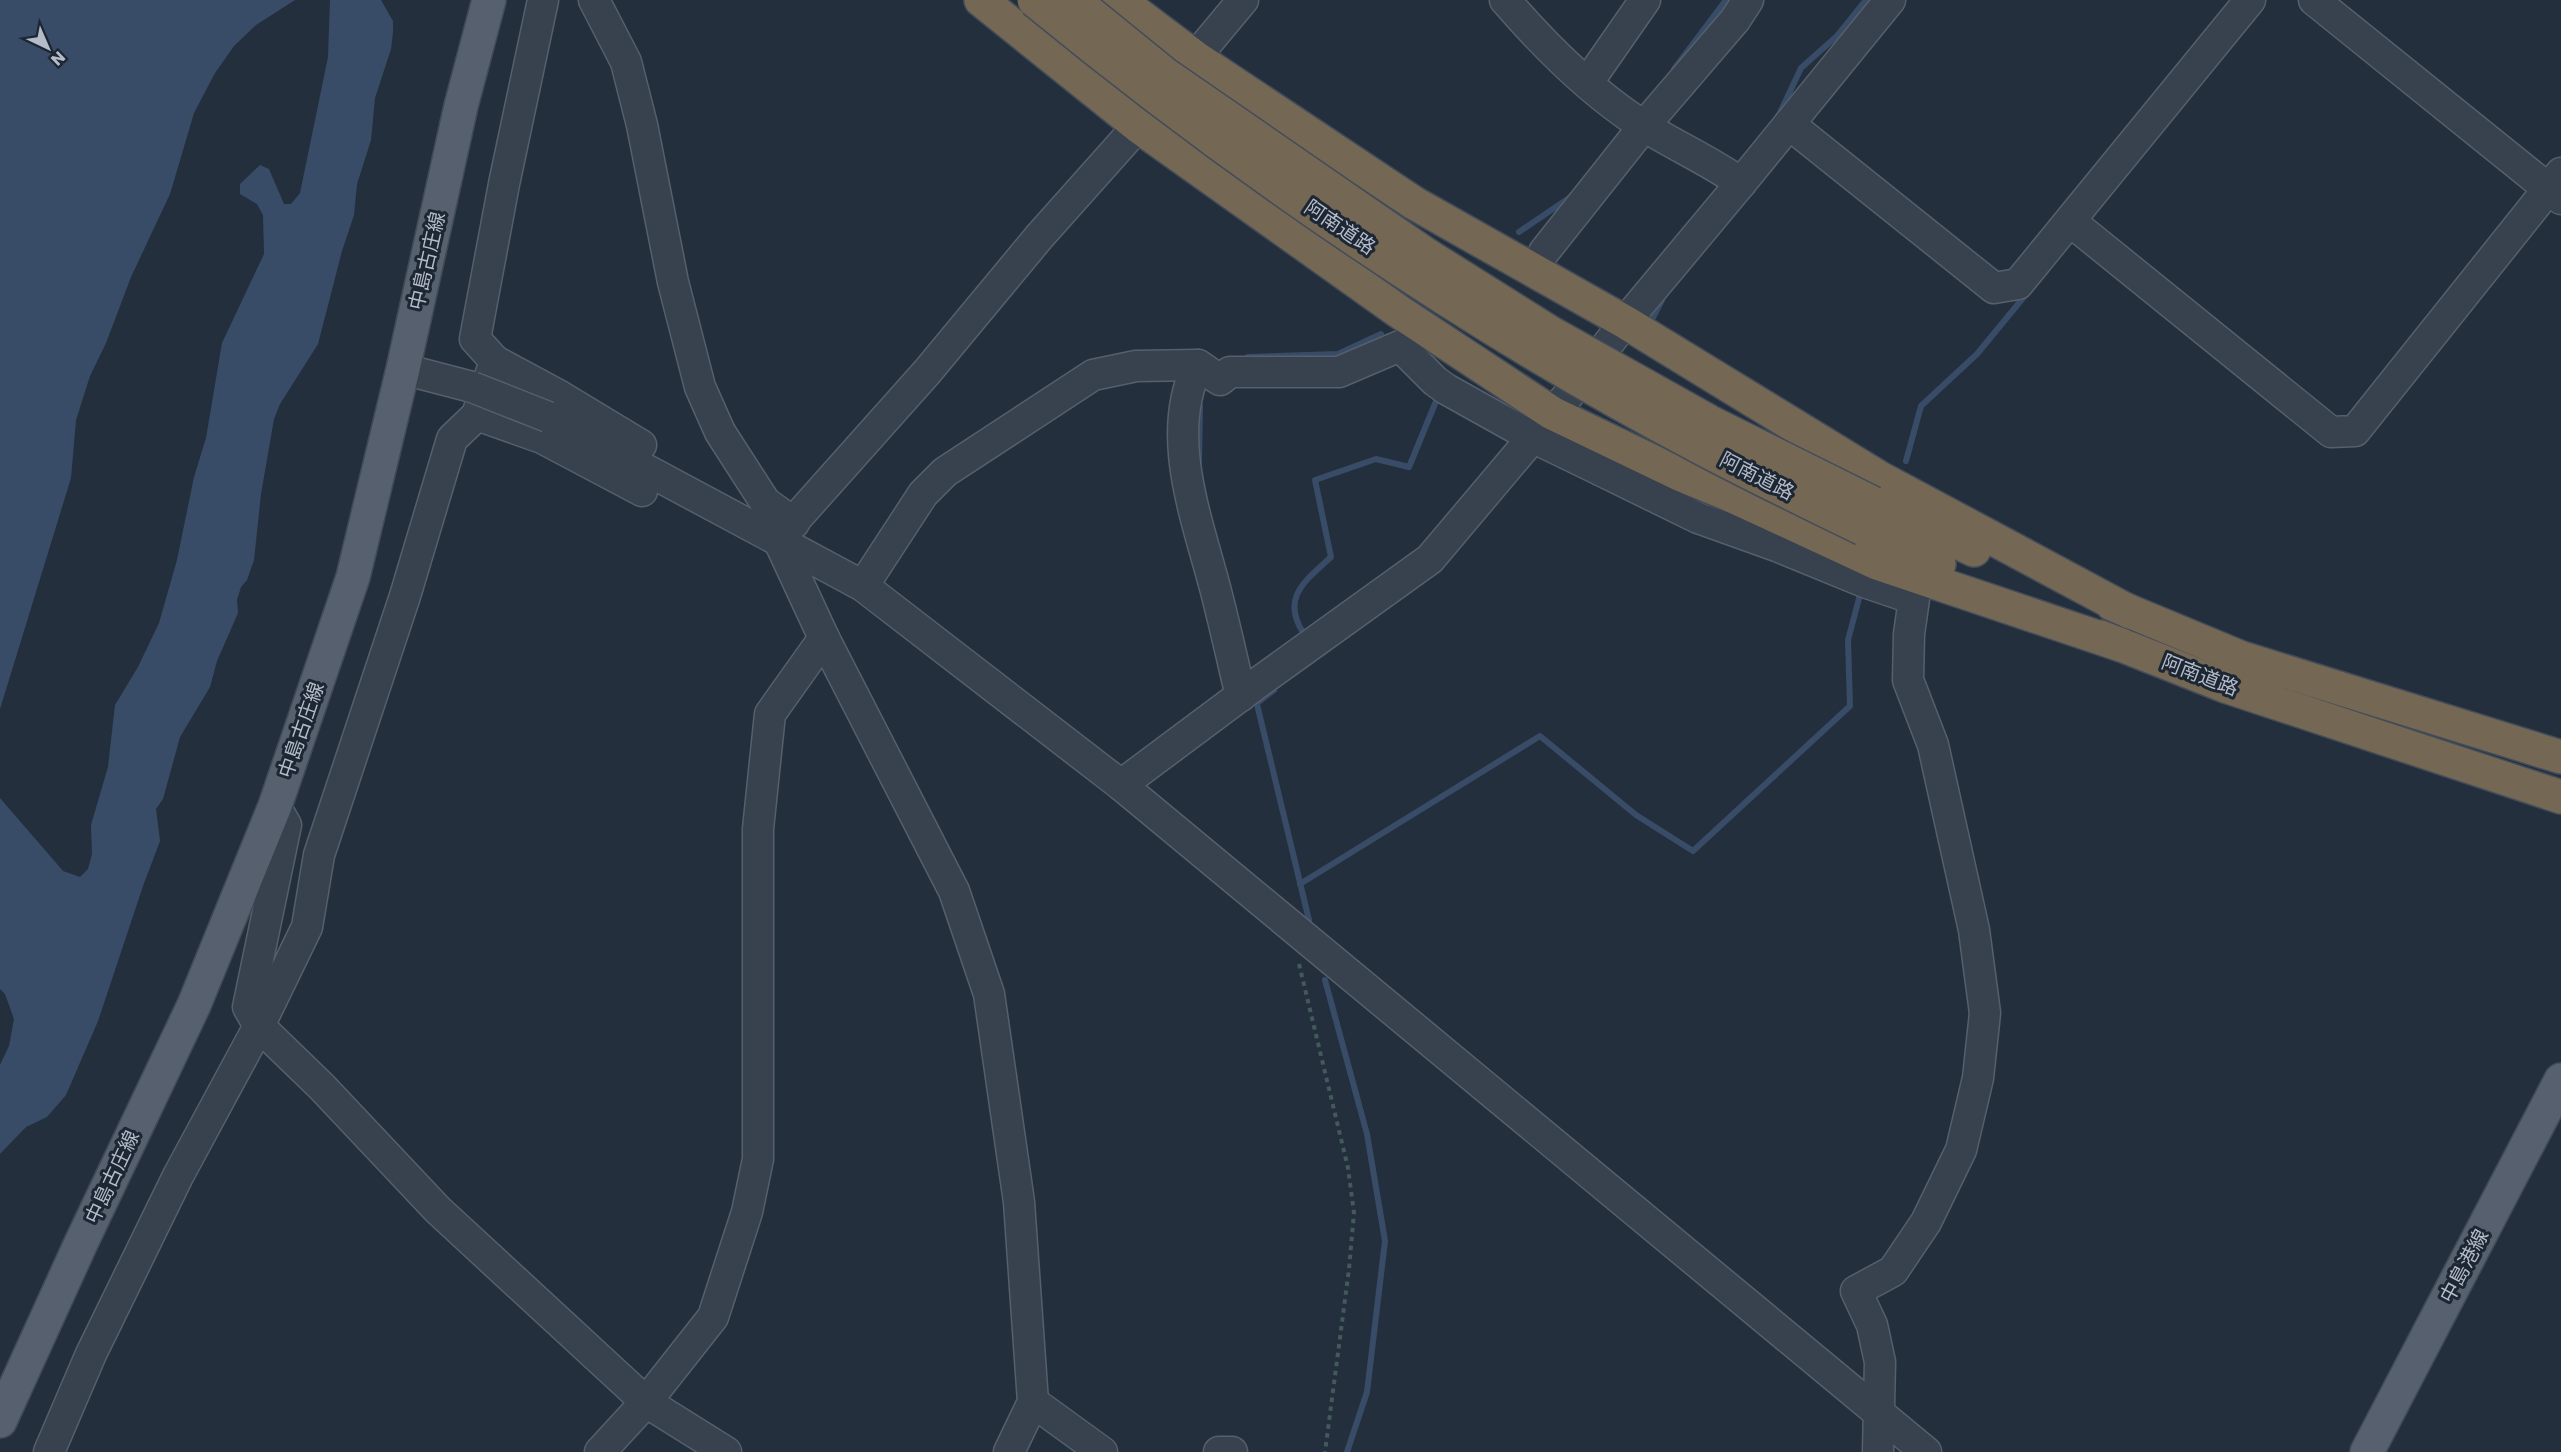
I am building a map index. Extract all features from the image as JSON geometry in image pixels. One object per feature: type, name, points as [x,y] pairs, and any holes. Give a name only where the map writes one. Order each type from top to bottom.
[{"type":"highway","points":[[981,0],[1138,126],[1388,304],[1542,425],[1607,456],[1679,474],[1728,494],[1877,563],[2121,645]]},
{"type":"highway","name":"阿南道路","points":[[1034,0],[1148,92],[1311,209],[1474,315],[1703,449],[1868,516],[1956,542],[2242,658],[2561,757]]},
{"type":"highway","name":"阿南道路","points":[[1074,0],[1175,81],[1318,182],[1455,273],[1551,333],[1710,422],[1868,516],[2121,645],[2225,686],[2561,797]]},
{"type":"highway","points":[[1119,0],[1196,58],[1414,203],[1625,322],[1880,478],[2130,612]]},
{"type":"main road","name":"中島古庄線","points":[[0,1421],[81,1243],[194,1005],[275,806],[353,577],[403,369],[461,106],[489,0]]},
{"type":"main road","name":"中島港線","points":[[2367,1452],[2561,1080]]},
{"type":"street","points":[[543,0],[504,184],[475,339],[495,361],[560,396],[685,474],[685,491]]},
{"type":"street","points":[[594,0],[626,62],[642,125],[673,282],[700,387],[720,432],[786,531],[824,638],[954,891],[988,994],[1019,1202],[1033,1402],[1009,1452]]},
{"type":"street","points":[[786,531],[927,372],[1039,237],[1196,58],[1242,0]]},
{"type":"street","points":[[1505,0],[1537,36],[1636,121],[1734,178]]},
{"type":"street","points":[[1588,82],[1644,0]]},
{"type":"street","points":[[1544,252],[1636,121],[1735,20],[1748,0]]},
{"type":"street","points":[[1121,785],[1248,690],[1430,560],[1570,393],[1734,178],[1789,124],[1890,0]]},
{"type":"street","points":[[1789,124],[1994,288],[2018,284],[2076,226],[2250,0]]},
{"type":"street","points":[[2076,226],[2331,432],[2355,431],[2557,187],[2314,0]]},
{"type":"street","points":[[863,586],[923,494],[945,471],[1093,375],[1136,366],[1206,370],[1220,380],[1230,372],[1242,371],[1339,372],[1400,346],[1440,385],[1542,425]]},
{"type":"street","points":[[49,1452],[91,1354],[178,1176],[259,1026],[307,927],[319,855],[405,596],[452,439],[495,361]]},
{"type":"street","points":[[403,369],[474,401],[651,494],[670,501],[685,491]]},
{"type":"street","points":[[1206,370],[1189,384],[1183,458],[1248,690]]},
{"type":"street","points":[[474,401],[548,417],[685,491],[786,531],[863,586],[1121,785],[1926,1452]]},
{"type":"street","points":[[1607,456],[1698,519],[1779,547],[1914,599],[1909,634],[1908,680],[1933,746],[1974,930],[1985,1013],[1978,1078],[1960,1150],[1926,1222],[1893,1271],[1856,1291],[1872,1325],[1880,1362],[1877,1410],[1878,1452]]},
{"type":"street","points":[[600,1452],[646,1402],[713,1317],[747,1212],[758,1159],[758,829],[770,714],[824,638]]},
{"type":"street","points":[[275,806],[286,825],[248,1006],[259,1026],[322,1087],[438,1210],[646,1402],[726,1452]]},
{"type":"street","points":[[1033,1402],[1102,1452]]},
{"type":"street","points":[[1219,1452],[1232,1452]]},
{"type":"path","points":[[1300,934],[1297,956],[1348,1168],[1354,1213],[1325,1452]]},
{"type":"water","points":[[0,0],[295,0],[256,25],[234,46],[215,73],[194,113],[170,194],[131,277],[106,343],[90,376],[76,420],[71,478],[0,709]]},
{"type":"water","points":[[330,0],[381,0],[393,21],[393,32],[391,49],[375,98],[371,140],[357,184],[354,215],[342,251],[318,344],[280,404],[274,419],[261,494],[254,560],[247,580],[241,587],[237,600],[238,613],[217,661],[210,687],[180,737],[163,799],[156,809],[160,841],[98,1021],[66,1095],[47,1117],[26,1127],[0,1154],[0,1065],[9,1046],[14,1019],[5,994],[0,989],[0,798],[63,871],[80,877],[88,869],[92,854],[91,825],[108,767],[115,705],[138,667],[159,623],[177,560],[194,477],[206,438],[222,343],[264,254],[263,215],[257,204],[240,194],[240,184],[260,165],[269,169],[284,204],[291,204],[300,193],[328,57]]},
{"type":"waterway","points":[[1674,69],[1726,0]]},
{"type":"waterway","points":[[1779,115],[1801,68],[1837,36],[1866,0]]},
{"type":"waterway","points":[[1519,232],[1572,196]]},
{"type":"waterway","points":[[1906,461],[1921,406],[1977,354],[2028,292]]},
{"type":"waterway","points":[[1649,325],[1662,300]]},
{"type":"waterway","points":[[1248,357],[1338,354],[1381,334]]},
{"type":"waterway","points":[[1304,634],[1294,610],[1295,600],[1305,582],[1331,557],[1315,480],[1376,459],[1409,467],[1439,394]]},
{"type":"waterway","points":[[1199,462],[1200,406]]},
{"type":"waterway","points":[[1300,884],[1540,736],[1636,815],[1693,851],[1850,706],[1848,640],[1861,591]]},
{"type":"waterway","points":[[1257,703],[1274,690]]},
{"type":"waterway","points":[[1255,696],[1309,920]]},
{"type":"waterway","points":[[1325,980],[1367,1134],[1385,1241],[1367,1392],[1347,1452]]}]
